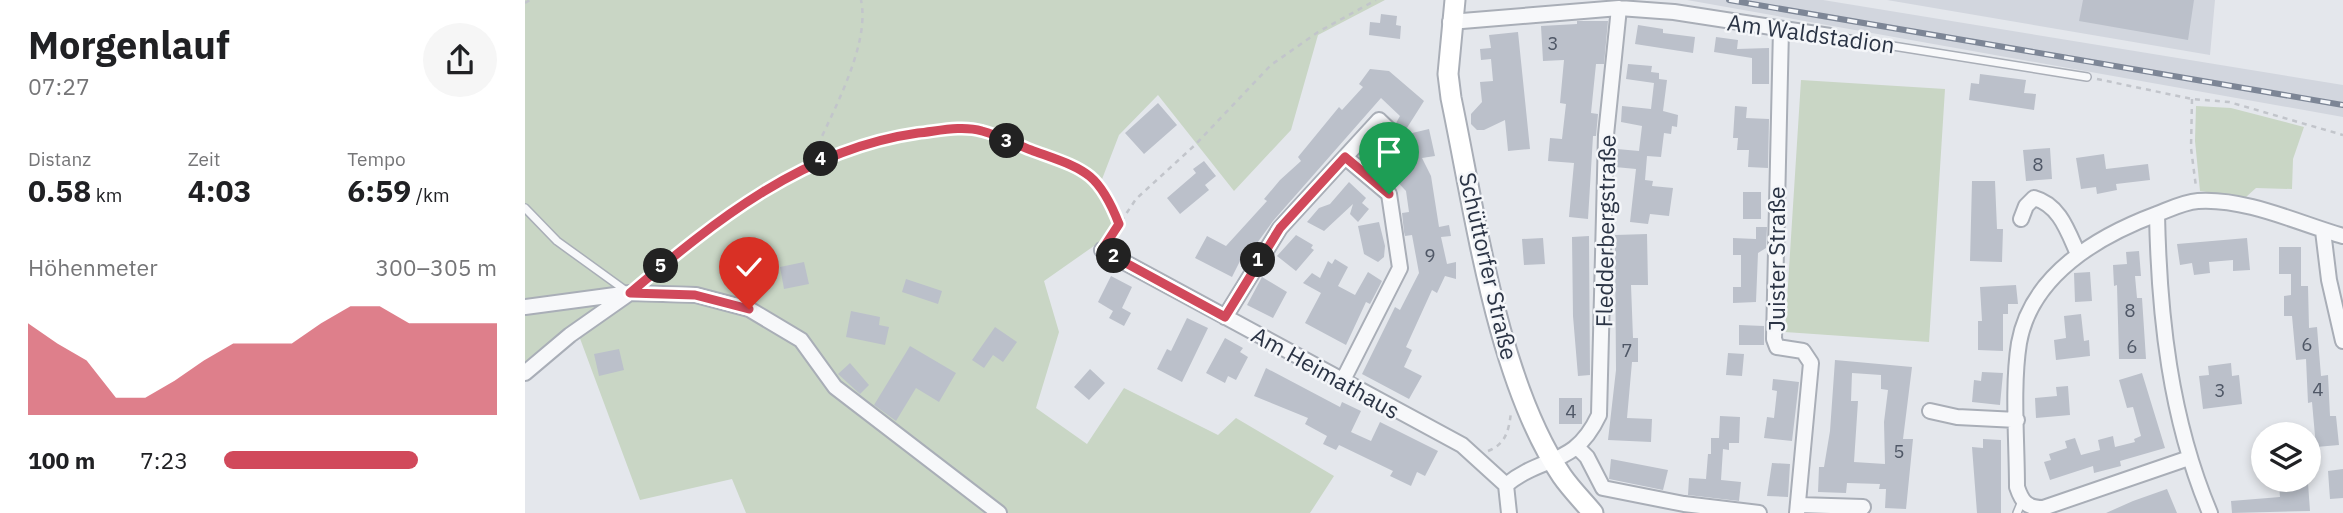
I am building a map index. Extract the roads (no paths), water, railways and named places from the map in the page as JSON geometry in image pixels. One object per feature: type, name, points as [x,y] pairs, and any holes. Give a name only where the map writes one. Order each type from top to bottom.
[{"type":"main road","name":"Schüttorfer Straße","points":[[1455,0],[1450,22],[1448,74],[1451,98],[1501,332],[1529,412],[1553,460],[1593,513]]},
{"type":"street","name":"Am Waldstadion","points":[[1450,22],[1619,8],[1674,12],[1830,36]]},
{"type":"street","name":"Fledderbergstraße","points":[[1578,448],[1599,415],[1602,386],[1601,235],[1606,135],[1619,8]]},
{"type":"street","name":"Juister Straße","points":[[1781,29],[1773,321],[1777,347],[1803,351],[1811,363],[1798,509],[1863,507]]},
{"type":"street","points":[[1225,317],[1280,228],[1379,121],[1401,141]]},
{"type":"street","points":[[1342,382],[1400,268],[1389,194],[1345,157]]},
{"type":"street","points":[[2021,219],[2026,206],[2035,198],[2048,202],[2062,220],[2078,254]]},
{"type":"street","points":[[2189,458],[2043,508],[2019,507],[2019,344],[2028,314],[2048,284],[2078,254],[2122,227],[2198,201],[2243,206],[2343,236]]},
{"type":"street","points":[[2157,214],[2165,344],[2189,458],[2210,513]]},
{"type":"street","points":[[2323,231],[2329,280],[2343,341]]},
{"type":"street","name":"Am Heimathaus","points":[[1102,250],[1462,445],[1506,485]]},
{"type":"street","points":[[525,373],[570,335],[630,293]]},
{"type":"street","points":[[525,307],[630,293],[695,295],[749,309],[801,340],[835,387],[999,513]]},
{"type":"street","points":[[1930,411],[1957,417],[2017,420]]},
{"type":"street","points":[[1509,513],[1506,485],[1578,448],[1587,457],[1603,488],[1684,504],[1759,513]]},
{"type":"lane","name":"Am Waldstadion","points":[[1830,36],[2087,77]]},
{"type":"lane","points":[[525,208],[557,241],[630,293]]},
{"type":"railway","points":[[1729,0],[2343,105]]}]
